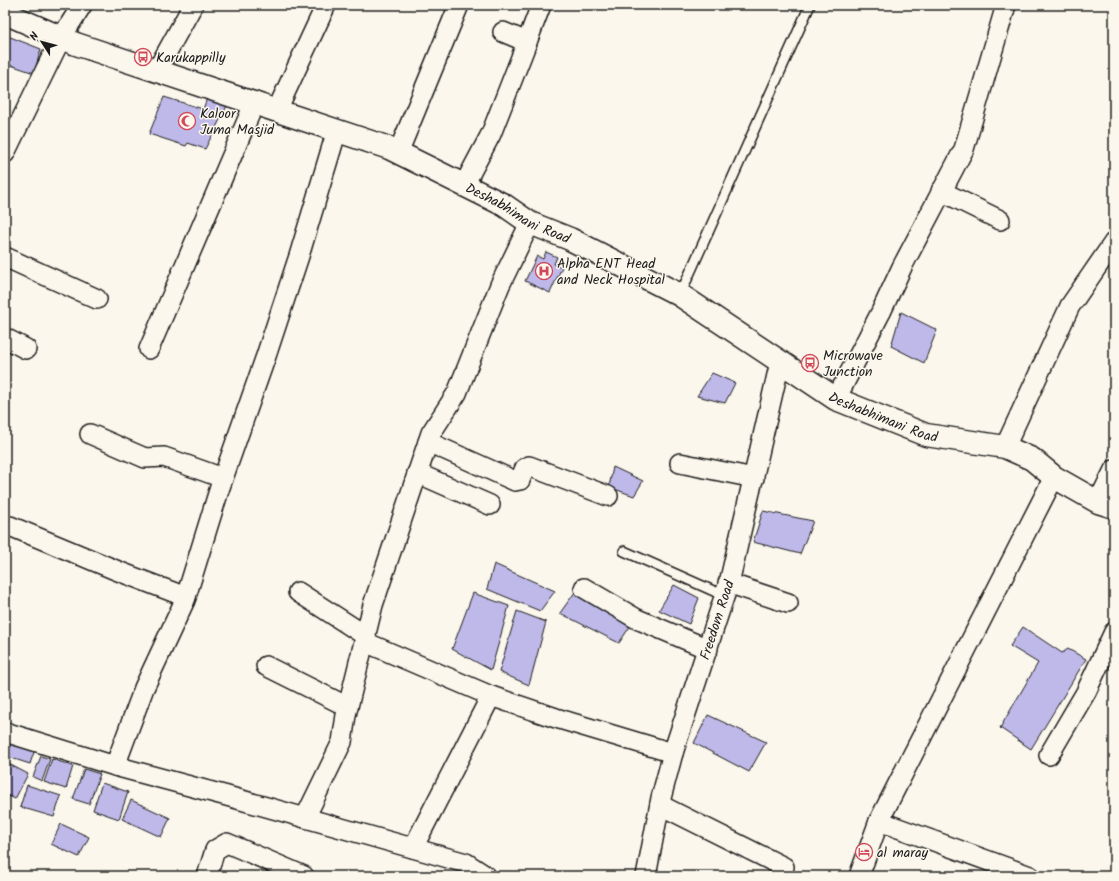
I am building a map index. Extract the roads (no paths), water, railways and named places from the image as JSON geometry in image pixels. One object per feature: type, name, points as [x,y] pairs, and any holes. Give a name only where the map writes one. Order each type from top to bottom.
[{"type":"street","points":[[5,153],[61,38],[82,5]]},
{"type":"street","points":[[157,70],[193,5]]},
{"type":"street","points":[[277,110],[326,5]]},
{"type":"street","points":[[398,153],[459,5]]},
{"type":"street","points":[[464,185],[491,134],[541,5]]},
{"type":"street","points":[[836,399],[941,191],[964,149],[1006,5]]},
{"type":"street","name":"Deshabhimani Road","points":[[5,13],[61,38],[255,102],[398,153],[504,205],[530,222],[570,239],[680,295],[836,399],[926,435],[1005,447],[1032,459],[1054,477],[1106,504]]},
{"type":"street","points":[[503,32],[527,42]]},
{"type":"street","points":[[149,349],[255,102]]},
{"type":"street","points":[[115,766],[144,688],[186,597],[223,478],[299,256],[337,130]]},
{"type":"street","points":[[941,191],[1000,220]]},
{"type":"street","points":[[305,818],[342,742],[348,707],[373,606],[430,433],[457,393],[500,285],[530,222]]},
{"type":"street","points":[[1005,447],[1070,306],[1114,242]]},
{"type":"street","points":[[5,257],[97,299]]},
{"type":"street","points":[[5,338],[26,349]]},
{"type":"street","name":"Freedom Road","points":[[646,876],[660,805],[673,752],[684,714],[708,649],[727,587],[754,478],[780,362]]},
{"type":"street","points":[[90,434],[145,458],[164,457],[223,478]]},
{"type":"street","points":[[428,442],[515,481],[520,480],[525,468],[529,466],[608,496]]},
{"type":"street","points":[[680,463],[754,478]]},
{"type":"street","points":[[1106,504],[1114,470]]},
{"type":"street","points":[[417,473],[490,505]]},
{"type":"street","points":[[859,876],[879,821],[1054,477]]},
{"type":"street","points":[[10,526],[118,572],[186,597]]},
{"type":"street","points":[[727,587],[788,603]]},
{"type":"street","points":[[584,588],[637,619],[708,649]]},
{"type":"street","points":[[298,592],[366,639],[491,696],[556,718],[673,752]]},
{"type":"street","points":[[1049,755],[1086,692],[1114,632]]},
{"type":"street","points":[[266,666],[348,707]]},
{"type":"street","points":[[413,848],[491,696]]},
{"type":"street","points":[[5,732],[115,766],[466,863],[486,876]]},
{"type":"street","points":[[660,805],[784,867]]},
{"type":"street","points":[[879,821],[1030,876]]},
{"type":"street","points":[[207,876],[215,850],[227,843],[304,876]]},
{"type":"lane","points":[[680,295],[810,5]]},
{"type":"lane","points":[[624,551],[716,592],[727,587]]},
{"type":"place","name":"Karukappilly","points":[[143,57]]},
{"type":"place","name":"Kaloor Juma Masjid","points":[[187,121]]},
{"type":"place","name":"Alpha ENT Head and Neck Hospital","points":[[544,271]]},
{"type":"place","name":"Microwave Junction","points":[[810,363]]},
{"type":"place","name":"al maray","points":[[864,852]]}]
